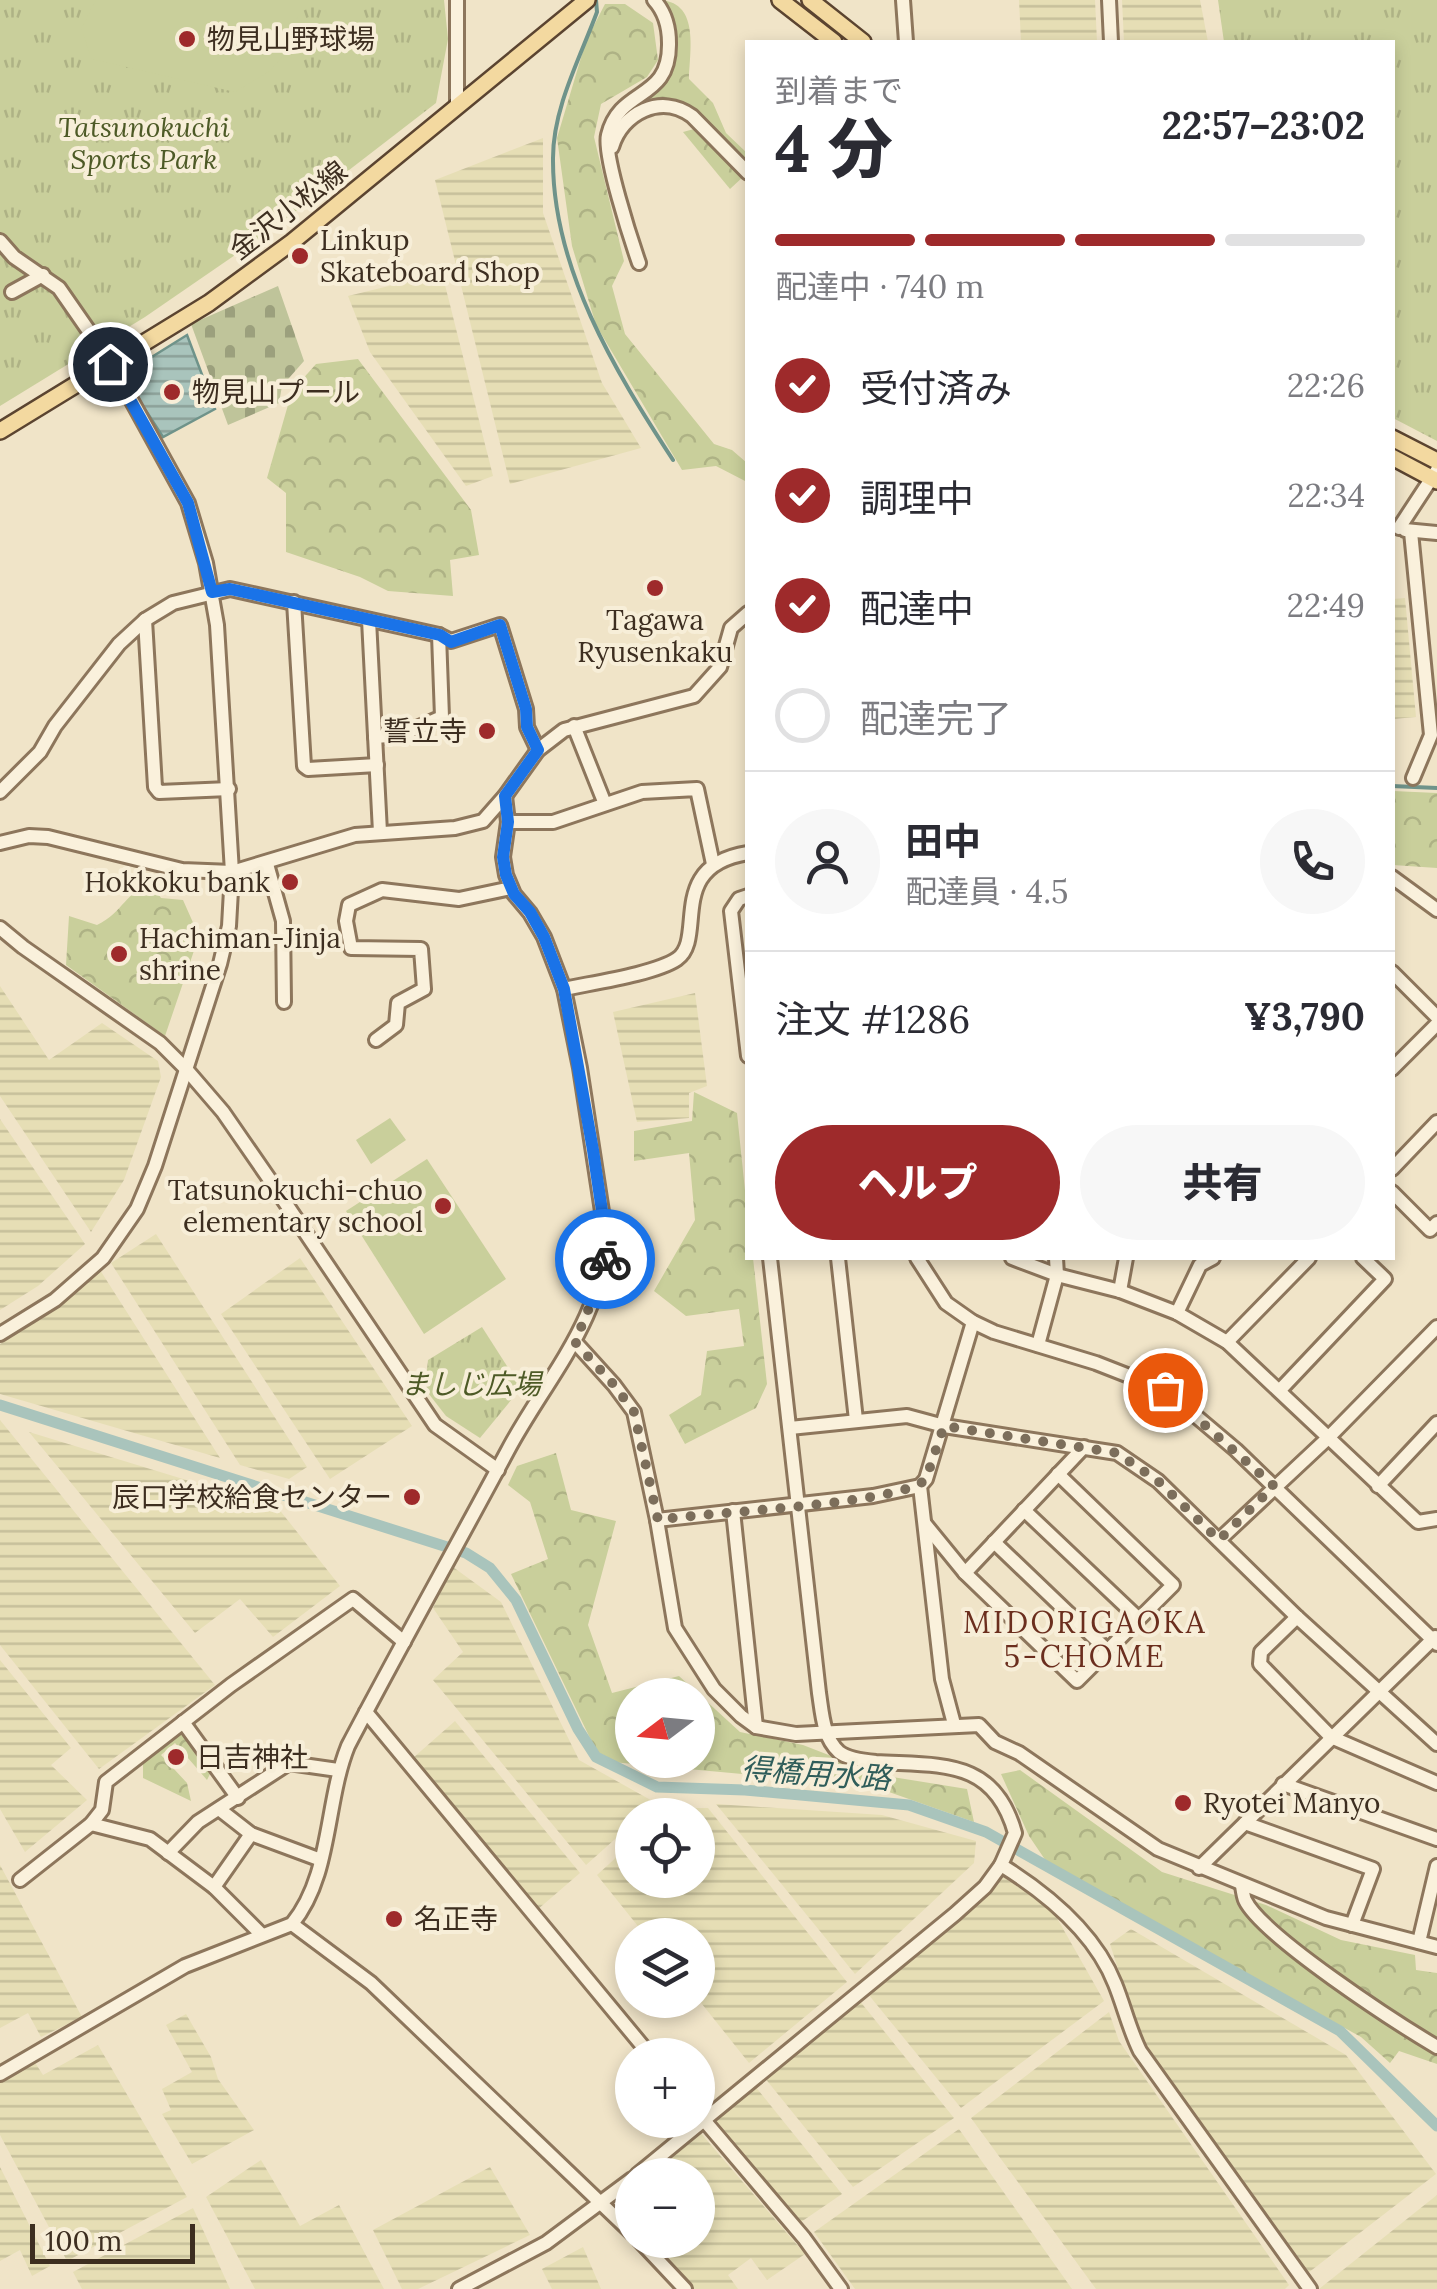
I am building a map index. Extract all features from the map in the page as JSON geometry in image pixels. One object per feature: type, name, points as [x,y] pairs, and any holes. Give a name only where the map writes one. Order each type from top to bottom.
[{"type":"main road","name":"金沢小松線","points":[[0,431],[209,303],[292,242],[586,0]]},
{"type":"main road","points":[[780,0],[831,40]]},
{"type":"main road","points":[[810,0],[830,8],[861,40]]},
{"type":"main road","points":[[1395,440],[1437,461]]},
{"type":"main road","points":[[1395,458],[1435,476]]},
{"type":"street","points":[[457,0],[457,105]]},
{"type":"street","points":[[639,264],[624,222],[606,143],[612,121],[626,103],[660,81],[668,69],[666,16],[654,0]]},
{"type":"street","points":[[904,0],[906,40]]},
{"type":"street","points":[[1110,0],[1111,40]]},
{"type":"street","points":[[611,156],[617,132],[628,120],[642,110],[669,105],[692,116],[745,170]]},
{"type":"street","points":[[0,242],[14,257],[60,288],[110,364],[188,503],[212,592],[232,872],[225,945],[155,1166],[137,1208],[103,1258],[55,1300],[0,1334]]},
{"type":"street","points":[[12,292],[44,275]]},
{"type":"street","points":[[1413,778],[1431,735],[1401,529],[1435,476]]},
{"type":"street","points":[[1401,529],[1437,533]]},
{"type":"street","points":[[0,792],[40,752],[82,688],[145,620],[174,604],[230,589],[440,635],[451,642],[500,625],[526,709],[527,727],[538,750]]},
{"type":"street","points":[[294,602],[304,766],[377,766]]},
{"type":"street","points":[[0,842],[48,837],[182,870],[232,872],[355,835],[455,828],[482,821],[538,750],[574,726],[694,696],[720,667],[731,628],[745,615]]},
{"type":"street","points":[[145,620],[155,787],[160,792],[229,789]]},
{"type":"street","points":[[370,620],[380,832]]},
{"type":"street","points":[[375,736],[401,735],[442,716],[440,635]]},
{"type":"street","points":[[574,726],[605,804]]},
{"type":"street","points":[[508,822],[553,822],[642,792],[697,789],[713,864]]},
{"type":"street","points":[[0,2074],[185,1966],[292,1924],[312,1892],[338,1770],[544,1386],[575,1342],[602,1276],[606,1256],[585,1101],[564,989],[544,937],[512,888],[503,857],[508,822],[505,796]]},
{"type":"street","points":[[564,989],[680,958],[686,947],[701,877],[713,864],[745,853]]},
{"type":"street","points":[[267,864],[283,921],[284,1002]]},
{"type":"street","points":[[1395,879],[1437,910]]},
{"type":"street","points":[[376,1040],[396,1025],[398,1003],[424,990],[422,949],[350,948],[346,921],[349,906],[382,890],[459,900],[512,888]]},
{"type":"street","points":[[745,897],[732,911],[745,1029]]},
{"type":"street","points":[[0,928],[160,1043],[186,1069],[223,1112],[435,1426],[498,1470]]},
{"type":"street","points":[[1395,975],[1437,1020],[1395,1066]]},
{"type":"street","points":[[1395,1165],[1437,1122]]},
{"type":"street","points":[[1395,1195],[1430,1230],[1437,1223]]},
{"type":"street","points":[[715,2105],[971,1900],[1004,1858],[1015,1833],[998,1796],[973,1773],[959,1768],[867,1761],[842,1754],[828,1734],[770,1260]]},
{"type":"street","points":[[838,1260],[856,1420]]},
{"type":"street","points":[[918,1260],[946,1303],[973,1322],[994,1332],[1096,1362],[1165,1390],[1274,1486],[1435,1640],[1378,1690],[1199,1868]]},
{"type":"street","points":[[1017,1260],[1177,1313],[1227,1342],[1418,1522],[1437,1519]]},
{"type":"street","points":[[1038,1345],[1057,1275],[1056,1260]]},
{"type":"street","points":[[1120,1291],[1126,1260]]},
{"type":"street","points":[[1227,1342],[1308,1260]]},
{"type":"street","points":[[1280,1390],[1385,1279],[1364,1260]]},
{"type":"street","points":[[1177,1313],[1199,1261]]},
{"type":"street","points":[[658,1520],[874,1496],[920,1486],[944,1426],[973,1322]]},
{"type":"street","points":[[1219,1540],[1436,1329]]},
{"type":"street","points":[[575,1342],[634,1412],[676,1628],[714,1689],[756,1728],[828,1734],[978,1724],[995,1742],[1019,1752],[1158,1849],[1352,1925],[1437,1947]]},
{"type":"street","points":[[790,1428],[907,1416],[944,1426],[1117,1453],[1135,1463],[1437,1744]]},
{"type":"street","points":[[1378,1486],[1437,1424]]},
{"type":"street","points":[[965,1572],[1084,1447]]},
{"type":"street","points":[[925,1524],[965,1572],[1078,1681],[1173,1585],[1058,1474]]},
{"type":"street","points":[[920,1486],[942,1679],[954,1724]]},
{"type":"street","points":[[1024,1510],[1139,1619]]},
{"type":"street","points":[[733,1511],[756,1728]]},
{"type":"street","points":[[994,1542],[1108,1650]]},
{"type":"street","points":[[20,1880],[90,1824],[102,1810],[106,1782],[353,1599],[404,1642]]},
{"type":"street","points":[[1297,1617],[1261,1652],[1260,1664],[1330,1738],[1437,1783]]},
{"type":"street","points":[[366,1712],[636,2038]]},
{"type":"street","points":[[183,1722],[238,1798]]},
{"type":"street","points":[[168,1853],[198,1822],[289,1763],[338,1770]]},
{"type":"street","points":[[1284,1784],[1437,1839]]},
{"type":"street","points":[[219,1809],[251,1834],[321,1860]]},
{"type":"street","points":[[1244,1823],[1373,1869],[1352,1925]]},
{"type":"street","points":[[90,1824],[150,1839],[214,1888],[262,1935]]},
{"type":"street","points":[[214,1888],[251,1834]]},
{"type":"street","points":[[1004,1858],[1093,1945],[1115,1982],[1140,2051],[1310,2289]]},
{"type":"street","points":[[1419,1942],[1437,1866]]},
{"type":"street","points":[[1242,1885],[1244,1900],[1268,1927],[1360,1997],[1437,2047]]},
{"type":"street","points":[[292,1924],[371,1983],[615,2216]]},
{"type":"street","points":[[715,2133],[804,2238],[841,2289]]},
{"type":"street","points":[[656,2158],[677,2138]]},
{"type":"street","points":[[460,2289],[546,2244],[615,2193]]},
{"type":"street","points":[[656,2258],[685,2289]]},
{"type":"shaded area","points":[[1019,0],[1095,0],[1097,40],[1021,40]]},
{"type":"shaded area","points":[[1122,0],[1200,0],[1208,40],[1124,40]]},
{"type":"shaded area","points":[[543,138],[543,213],[602,383],[641,448],[510,484],[435,180]]},
{"type":"shaded area","points":[[442,273],[493,476],[466,486],[370,352],[348,296]]},
{"type":"shaded area","points":[[1405,598],[1416,717],[1395,719],[1395,599]]},
{"type":"shaded area","points":[[0,986],[49,1060],[102,1023],[158,1061],[161,1077],[124,1180],[91,1232],[0,1096]]},
{"type":"shaded area","points":[[695,993],[707,1086],[689,1093],[689,1118],[637,1122],[613,1012]]},
{"type":"shaded area","points":[[0,1119],[85,1244],[38,1286],[0,1310]]},
{"type":"shaded area","points":[[156,1234],[307,1467],[289,1479],[240,1465],[111,1263]]},
{"type":"shaded area","points":[[300,1258],[412,1426],[330,1479],[221,1314]]},
{"type":"shaded area","points":[[100,1270],[220,1458],[0,1394],[0,1344],[54,1311]]},
{"type":"shaded area","points":[[0,1420],[215,1685],[99,1769],[0,1645]]},
{"type":"shaded area","points":[[29,1432],[278,1508],[340,1586],[273,1637],[240,1599],[195,1633]]},
{"type":"shaded area","points":[[453,1567],[501,1602],[579,1760],[647,1798],[615,1798],[615,1839],[586,1865],[433,1680],[463,1652],[433,1608]]},
{"type":"shaded area","points":[[0,1660],[71,1748],[51,1765],[87,1800],[25,1852],[0,1809]]},
{"type":"shaded area","points":[[455,1721],[580,1873],[537,1910],[413,1758]]},
{"type":"shaded area","points":[[716,1804],[882,1815],[976,1841],[974,1863],[855,1974]]},
{"type":"shaded area","points":[[715,1817],[847,1982],[749,2063],[713,2018],[715,1918],[631,1918],[615,1898],[715,1898]]},
{"type":"shaded area","points":[[615,1859],[615,1898],[597,1875]]},
{"type":"shaded area","points":[[0,1865],[82,2017],[41,2037],[28,2013],[0,2028]]},
{"type":"shaded area","points":[[1002,1876],[1053,1911],[1104,2001],[961,2108],[868,1994]]},
{"type":"shaded area","points":[[1131,1929],[1346,2055],[1436,2174],[1308,2273],[1140,2036],[1110,1944]]},
{"type":"shaded area","points":[[859,2000],[954,2118],[853,2187],[764,2077]]},
{"type":"shaded area","points":[[1109,2012],[1119,2041],[1289,2285],[1285,2289],[1096,2289],[971,2118]]},
{"type":"shaded area","points":[[186,2014],[211,2057],[218,2079],[254,2130],[192,2164],[162,2114],[171,2110],[162,2089],[192,2072],[166,2025]]},
{"type":"shaded area","points":[[98,2045],[187,2197],[67,2261],[0,2135],[0,2079],[34,2061],[43,2075]]},
{"type":"shaded area","points":[[755,2086],[842,2194],[798,2224],[715,2127],[715,2117]]},
{"type":"shaded area","points":[[959,2129],[1072,2289],[855,2289],[814,2232]]},
{"type":"shaded area","points":[[688,2138],[705,2138],[805,2254],[767,2280],[751,2258],[728,2275],[738,2289],[689,2289],[664,2258],[715,2258],[715,2158],[664,2158]]},
{"type":"shaded area","points":[[261,2160],[300,2226],[339,2205],[384,2289],[255,2289],[206,2197]]},
{"type":"shaded area","points":[[0,2167],[50,2266],[32,2276],[20,2250],[0,2261]]},
{"type":"shaded area","points":[[490,2167],[530,2235],[418,2289],[402,2289],[373,2230]]},
{"type":"shaded area","points":[[1437,2195],[1437,2289],[1319,2289]]},
{"type":"shaded area","points":[[193,2208],[230,2289],[82,2289],[73,2272]]},
{"type":"shaded area","points":[[583,2247],[601,2289],[552,2289],[542,2269]]},
{"type":"green space","name":"Tatsunokuchi Sports Park","points":[[0,0],[444,0],[448,39],[436,103],[270,231],[145,317],[0,406]]},
{"type":"green space","name":"物見山野球場","points":[[96,0],[299,0],[299,14],[289,49],[270,71],[235,92],[92,59],[81,29]]},
{"type":"green space","points":[[657,0],[671,2],[686,17],[691,41],[689,79],[713,103],[726,133],[745,151],[745,166],[698,115],[669,98],[629,100],[662,85],[670,74],[673,40]]},
{"type":"green space","points":[[1218,0],[1437,0],[1437,441],[1395,419],[1395,40],[1224,40]]},
{"type":"green space","points":[[605,4],[625,4],[653,23],[658,60],[647,77],[601,104],[594,137],[624,261],[612,286],[625,334],[714,444],[732,450],[745,461],[745,481],[716,466],[682,470],[596,325],[572,246],[557,138],[586,41]]},
{"type":"green space","points":[[694,129],[744,176],[730,189],[683,132]]},
{"type":"green space","points":[[278,286],[304,361],[282,386],[279,403],[228,425],[191,324]]},
{"type":"green space","points":[[358,359],[471,510],[479,555],[450,560],[453,596],[388,591],[360,577],[286,552],[286,493],[267,478],[292,391],[316,364]]},
{"type":"green space","points":[[1395,791],[1437,793],[1437,868],[1395,865]]},
{"type":"green space","points":[[152,884],[161,898],[183,900],[199,936],[165,1036],[66,965],[69,916],[97,925],[136,891]]},
{"type":"green space","points":[[694,1092],[737,1113],[745,1191],[745,1260],[753,1260],[767,1384],[756,1408],[685,1444],[669,1415],[701,1395],[707,1351],[744,1346],[739,1309],[686,1316],[654,1291],[695,1220],[689,1153],[634,1161],[634,1131],[692,1121]]},
{"type":"green space","points":[[390,1118],[406,1140],[371,1164],[356,1140]]},
{"type":"green space","points":[[427,1159],[506,1279],[424,1334],[346,1211]]},
{"type":"green space","name":"ましじ広場","points":[[482,1327],[521,1388],[480,1438],[446,1416],[425,1389],[428,1360]]},
{"type":"green space","points":[[556,1453],[571,1510],[616,1521],[588,1625],[612,1693],[615,1692],[615,1762],[601,1761],[511,1574],[548,1559],[530,1502],[508,1485],[517,1466]]},
{"type":"green space","points":[[715,1709],[740,1732],[803,1745],[880,1775],[967,1789],[974,1822],[872,1786],[715,1772]]},
{"type":"green space","points":[[178,1730],[212,1770],[207,1780],[175,1743],[161,1755],[187,1783],[191,1801],[143,1778],[143,1761]]},
{"type":"green space","points":[[1020,1770],[1162,1872],[1266,1905],[1341,1940],[1415,1955],[1416,1970],[1437,1973],[1437,2064],[1399,2051],[1390,2063],[1361,2037],[1048,1864],[1029,1836],[1001,1774]]},
{"type":"water","name":"物見山プール","points":[[187,335],[215,409],[163,437],[123,375]]},
{"type":"waterway","points":[[596,0],[597,12],[557,121],[553,158],[555,199],[563,239],[591,317],[673,460]]},
{"type":"waterway","points":[[1395,786],[1437,788]]},
{"type":"waterway","name":"得橋用水路","points":[[0,1405],[466,1553],[490,1568],[516,1600],[578,1729],[596,1757],[657,1787],[745,1790],[909,1805],[986,1832],[1340,2031],[1437,2126]]},
{"type":"way so far","points":[[605,1259],[575,1342],[634,1412],[658,1520],[874,1496],[920,1486],[944,1426],[1117,1453],[1158,1481],[1219,1540],[1274,1486],[1165,1390]]},
{"type":"place","name":"物見山野球場","points":[[187,39]]},
{"type":"place","name":"Linkup Skateboard Shop","points":[[300,256]]},
{"type":"place","name":"物見山プール","points":[[172,392]]},
{"type":"place","name":"Tagawa Ryusenkaku","points":[[655,588]]},
{"type":"place","name":"誓立寺","points":[[487,731]]},
{"type":"place","name":"Hokkoku bank","points":[[290,882]]},
{"type":"place","name":"Hachiman-Jinja shrine","points":[[119,954]]},
{"type":"place","name":"Tatsunokuchi-chuo elementary school","points":[[443,1206]]},
{"type":"place","name":"辰口学校給食センター","points":[[412,1497]]},
{"type":"place","name":"日吉神社","points":[[176,1757]]},
{"type":"place","name":"Ryotei Manyo","points":[[1183,1803]]},
{"type":"place","name":"名正寺","points":[[394,1919]]},
{"type":"district","name":"MIDORIGAOKA 5-CHOME","points":[[1085,1639]]},
{"type":"route","points":[[110,364],[164,454],[188,503],[212,592],[230,589],[440,635],[451,642],[500,625],[526,709],[527,727],[538,750],[505,796],[508,822],[503,857],[514,894],[544,937],[564,989],[593,1150],[605,1231],[605,1259]]}]
